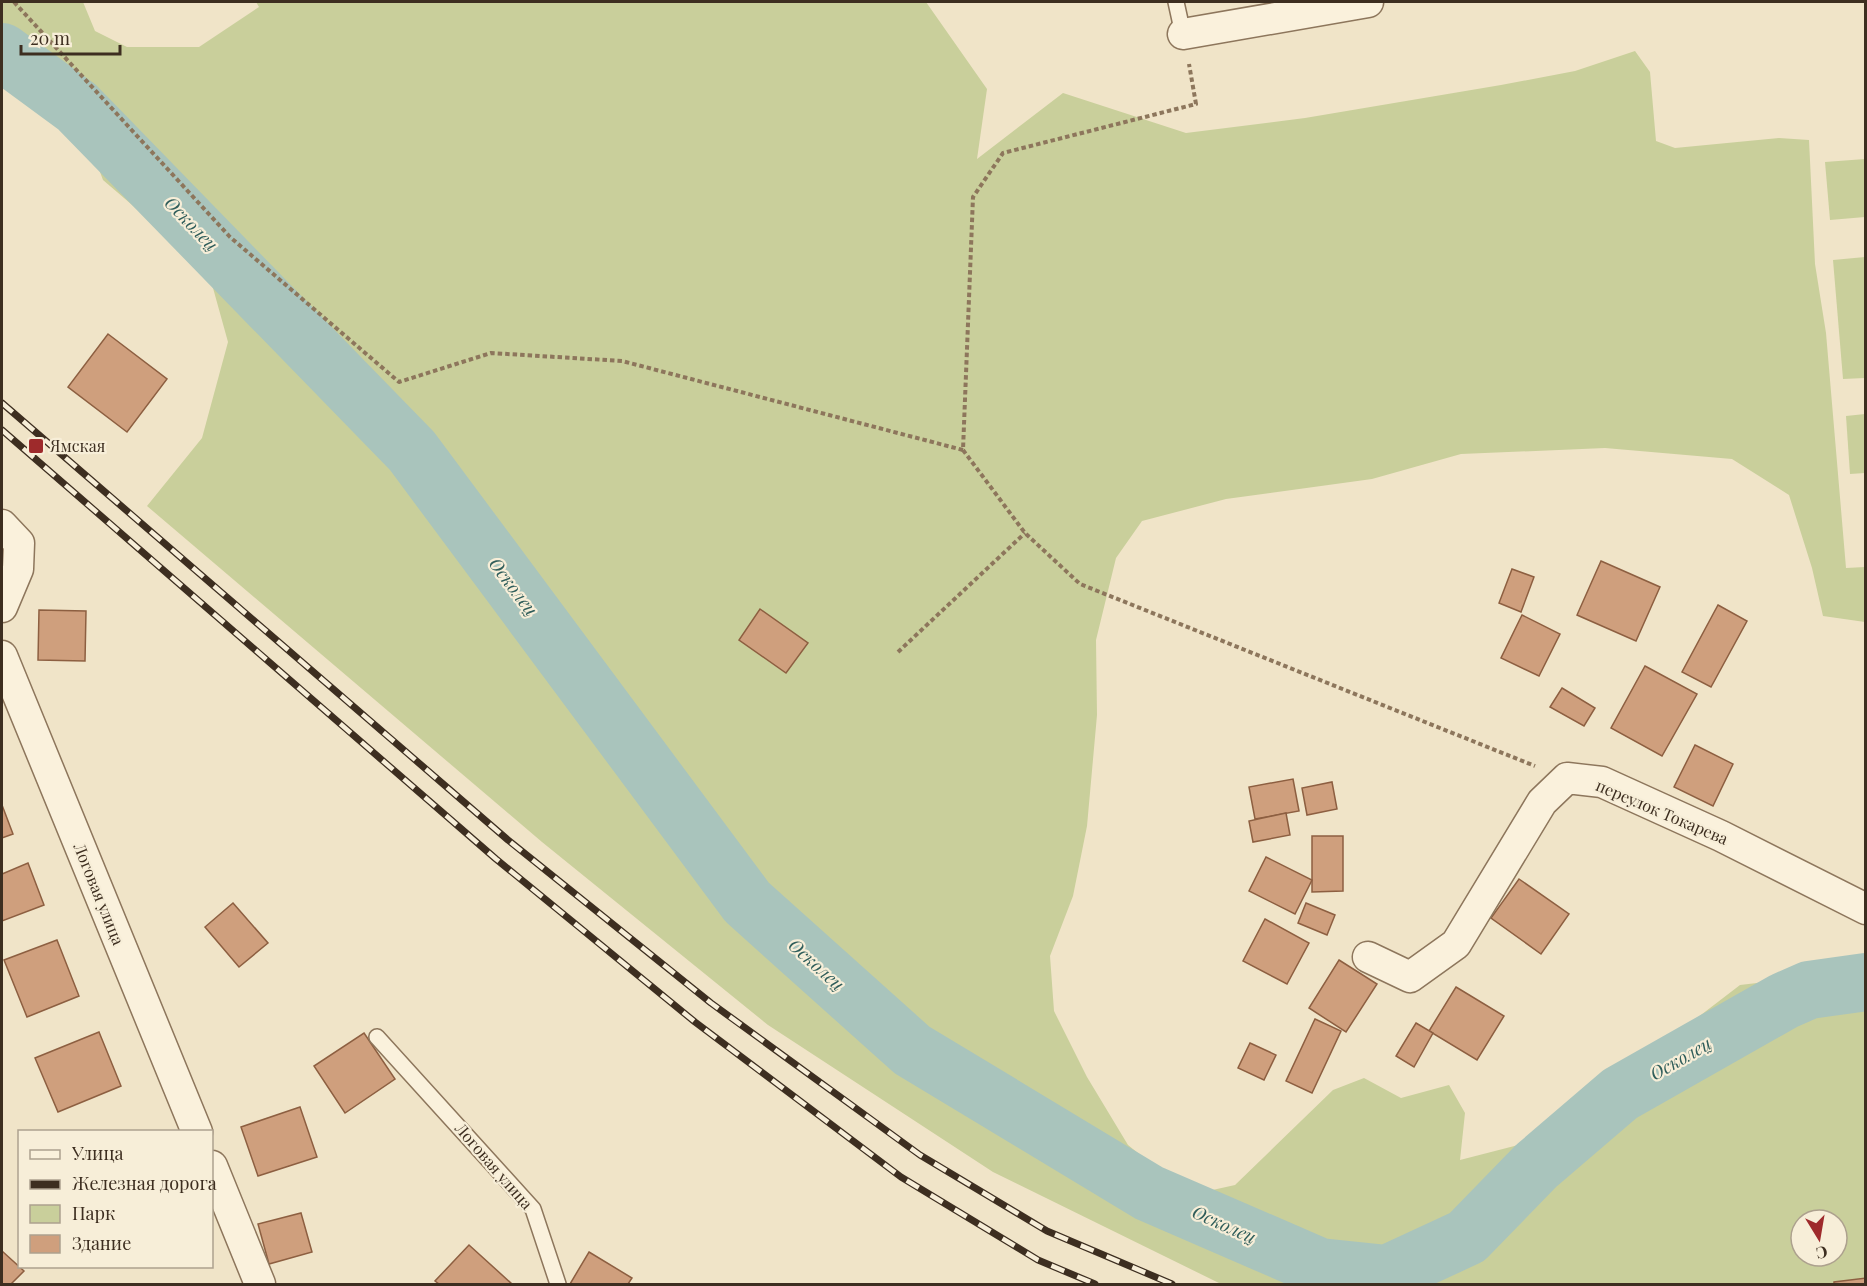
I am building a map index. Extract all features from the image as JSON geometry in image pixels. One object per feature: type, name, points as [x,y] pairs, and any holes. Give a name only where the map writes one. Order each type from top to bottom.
[{"type":"street","points":[[1183,34],[1368,2]]},
{"type":"street","points":[[2,525],[19,543],[18,569],[2,607]]},
{"type":"street","name":"Логовая улица","points":[[2,656],[197,1130]]},
{"type":"street","points":[[1368,957],[1410,977],[1456,944],[1542,802],[1567,778]]},
{"type":"street","name":"переулок Токарева","points":[[1567,778],[1602,783],[1721,836],[1866,909]]},
{"type":"street","points":[[213,1168],[260,1284]]},
{"type":"lane","points":[[1176,2],[1183,34]]},
{"type":"lane","name":"Логовая улица","points":[[377,1037],[533,1209],[558,1284]]},
{"type":"path","points":[[14,2],[230,237],[399,382],[491,353],[622,361],[963,450]]},
{"type":"path","points":[[1183,34],[1196,104],[1003,153],[973,197],[963,450],[1024,533],[1080,584],[1567,778]]},
{"type":"path","points":[[897,652],[1024,533]]},
{"type":"green space","points":[[2,2],[83,2],[95,31],[127,47],[199,47],[259,7],[256,2],[926,2],[987,89],[977,159],[1063,93],[1186,133],[1305,118],[1501,85],[1575,71],[1635,51],[1650,72],[1656,141],[1675,148],[1779,138],[1809,140],[1815,264],[1826,333],[1846,568],[1865,567],[1865,622],[1823,616],[1812,568],[1789,495],[1732,459],[1605,448],[1461,454],[1372,479],[1226,499],[1142,521],[1116,558],[1096,640],[1097,715],[1087,826],[1073,896],[1050,956],[1054,1011],[1087,1077],[1128,1145],[1190,1195],[1235,1185],[1333,1090],[1364,1078],[1401,1098],[1449,1085],[1465,1113],[1460,1160],[1538,1140],[1740,985],[1865,970],[1865,1284],[1221,1284],[993,1172],[768,1025],[542,842],[147,506],[202,438],[228,342],[208,270],[103,180],[84,129],[16,91],[19,60],[2,34]]},
{"type":"green space","points":[[1865,159],[1865,217],[1830,220],[1825,162]]},
{"type":"green space","points":[[1865,257],[1865,378],[1843,379],[1833,260]]},
{"type":"green space","points":[[1865,414],[1865,473],[1850,474],[1846,416]]},
{"type":"building","points":[[108,334],[167,379],[127,432],[68,387]]},
{"type":"building","points":[[1601,561],[1660,587],[1636,641],[1577,615]]},
{"type":"building","points":[[1512,569],[1534,577],[1521,612],[1499,603]]},
{"type":"building","points":[[1718,605],[1747,621],[1711,687],[1682,672]]},
{"type":"building","points":[[760,609],[808,643],[786,673],[739,640]]},
{"type":"building","points":[[39,610],[86,611],[85,661],[38,660]]},
{"type":"building","points":[[1522,615],[1560,634],[1539,676],[1501,658]]},
{"type":"building","points":[[1645,666],[1697,694],[1662,756],[1611,728]]},
{"type":"building","points":[[1562,688],[1595,708],[1584,726],[1550,707]]},
{"type":"building","points":[[1695,745],[1733,764],[1713,806],[1674,787]]},
{"type":"building","points":[[1293,779],[1299,811],[1255,819],[1249,787]]},
{"type":"building","points":[[1332,782],[1337,809],[1307,815],[1302,788]]},
{"type":"building","points":[[2,805],[13,834],[2,838]]},
{"type":"building","points":[[1286,813],[1290,835],[1253,842],[1249,821]]},
{"type":"building","points":[[1312,836],[1343,836],[1343,891],[1312,892]]},
{"type":"building","points":[[1266,857],[1312,880],[1295,914],[1249,891]]},
{"type":"building","points":[[28,863],[44,905],[2,921],[2,874]]},
{"type":"building","points":[[1519,879],[1569,914],[1541,954],[1491,918]]},
{"type":"building","points":[[233,903],[268,943],[239,967],[205,927]]},
{"type":"building","points":[[1306,903],[1335,915],[1327,935],[1298,923]]},
{"type":"building","points":[[1265,919],[1309,943],[1287,984],[1243,961]]},
{"type":"building","points":[[57,940],[79,996],[27,1017],[4,960]]},
{"type":"building","points":[[1339,960],[1377,984],[1346,1032],[1309,1008]]},
{"type":"building","points":[[1456,987],[1504,1016],[1477,1060],[1429,1031]]},
{"type":"building","points":[[1315,1019],[1341,1031],[1312,1093],[1286,1081]]},
{"type":"building","points":[[1416,1023],[1433,1033],[1414,1067],[1396,1056]]},
{"type":"building","points":[[99,1032],[121,1086],[58,1112],[35,1058]]},
{"type":"building","points":[[364,1033],[395,1079],[345,1113],[314,1066]]},
{"type":"building","points":[[1250,1043],[1276,1055],[1264,1080],[1238,1068]]},
{"type":"building","points":[[300,1107],[317,1157],[258,1176],[241,1127]]},
{"type":"building","points":[[301,1213],[312,1252],[269,1264],[258,1224]]},
{"type":"building","points":[[469,1245],[512,1284],[439,1284],[435,1281]]},
{"type":"building","points":[[2,1251],[18,1268],[24,1271],[11,1284],[2,1284]]},
{"type":"building","points":[[589,1252],[632,1278],[628,1284],[570,1284]]},
{"type":"building","points":[[1866,1278],[1866,1284],[1834,1284],[1834,1282]]},
{"type":"waterway","name":"Осколец","points":[[2,52],[77,107],[412,451],[747,902],[912,1050],[1149,1193],[1320,1267],[1387,1274],[1467,1237],[1536,1166],[1620,1094],[1784,1001],[1809,990],[1866,982]]},
{"type":"railway","points":[[2,403],[508,840],[711,1003],[920,1155],[1047,1231],[1172,1284]]},
{"type":"railway","points":[[2,430],[496,859],[695,1022],[901,1177],[1038,1260],[1095,1284]]},
{"type":"place","name":"Ямская","points":[[36,446]]}]
